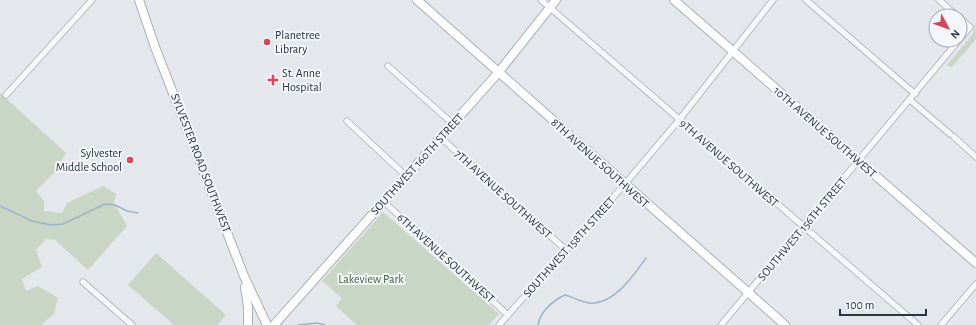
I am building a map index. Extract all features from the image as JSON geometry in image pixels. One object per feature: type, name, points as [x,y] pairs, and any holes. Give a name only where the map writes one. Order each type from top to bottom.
[{"type":"street","points":[[6,95],[92,0]]},
{"type":"street","name":"SYLVESTER ROAD SOUTHWEST","points":[[139,0],[154,47],[244,276],[267,325]]},
{"type":"street","name":"8TH AVENUE SOUTHWEST","points":[[416,0],[624,185],[785,325]]},
{"type":"street","name":"9TH AVENUE SOUTHWEST","points":[[541,0],[918,325]]},
{"type":"street","name":"SOUTHWEST 160TH STREET","points":[[274,325],[498,73],[556,0]]},
{"type":"street","name":"10TH AVENUE SOUTHWEST","points":[[674,0],[976,262]]},
{"type":"street","name":"SOUTHWEST 158TH STREET","points":[[499,325],[624,185],[679,120],[773,0]]},
{"type":"street","points":[[806,0],[915,94]]},
{"type":"street","points":[[938,0],[948,8]]},
{"type":"street","name":"SOUTHWEST 156TH STREET","points":[[721,325],[749,294],[953,48]]},
{"type":"street","points":[[388,66],[452,124]]},
{"type":"street","points":[[910,100],[976,157]]},
{"type":"street","points":[[347,121],[406,176]]},
{"type":"street","name":"7TH AVENUE SOUTHWEST","points":[[440,137],[566,250]]},
{"type":"street","name":"6TH AVENUE SOUTHWEST","points":[[383,201],[508,315]]},
{"type":"street","points":[[244,276],[248,307],[248,325]]},
{"type":"street","points":[[83,282],[132,325]]},
{"type":"street","points":[[941,325],[976,284]]},
{"type":"green space","points":[[975,21],[976,39],[953,66],[950,67],[947,65],[961,48],[968,48],[968,40],[973,34]]},
{"type":"green space","points":[[0,93],[66,153],[54,173],[36,191],[44,201],[44,211],[62,213],[67,203],[103,186],[116,194],[114,203],[127,226],[88,270],[55,240],[46,239],[36,250],[42,267],[22,279],[26,291],[38,286],[58,298],[54,314],[41,325],[0,325]]},
{"type":"green space","name":"Lakeview Park","points":[[383,212],[499,314],[489,325],[357,325],[336,306],[342,298],[322,281]]},
{"type":"green space","points":[[156,253],[226,315],[217,325],[174,325],[128,285]]},
{"type":"waterway","points":[[0,206],[32,221],[51,225],[63,224],[105,204],[115,205],[127,211],[138,213]]},
{"type":"waterway","points":[[538,325],[539,320],[548,307],[565,295],[589,303],[598,303],[606,300],[622,288],[646,258]]},
{"type":"waterway","points":[[298,325],[317,323],[325,325]]},
{"type":"place","name":"Planetree Library","points":[[267,42]]},
{"type":"place","name":"St. Anne Hospital","points":[[273,80]]},
{"type":"place","name":"Sylvester Middle School","points":[[130,160]]}]
